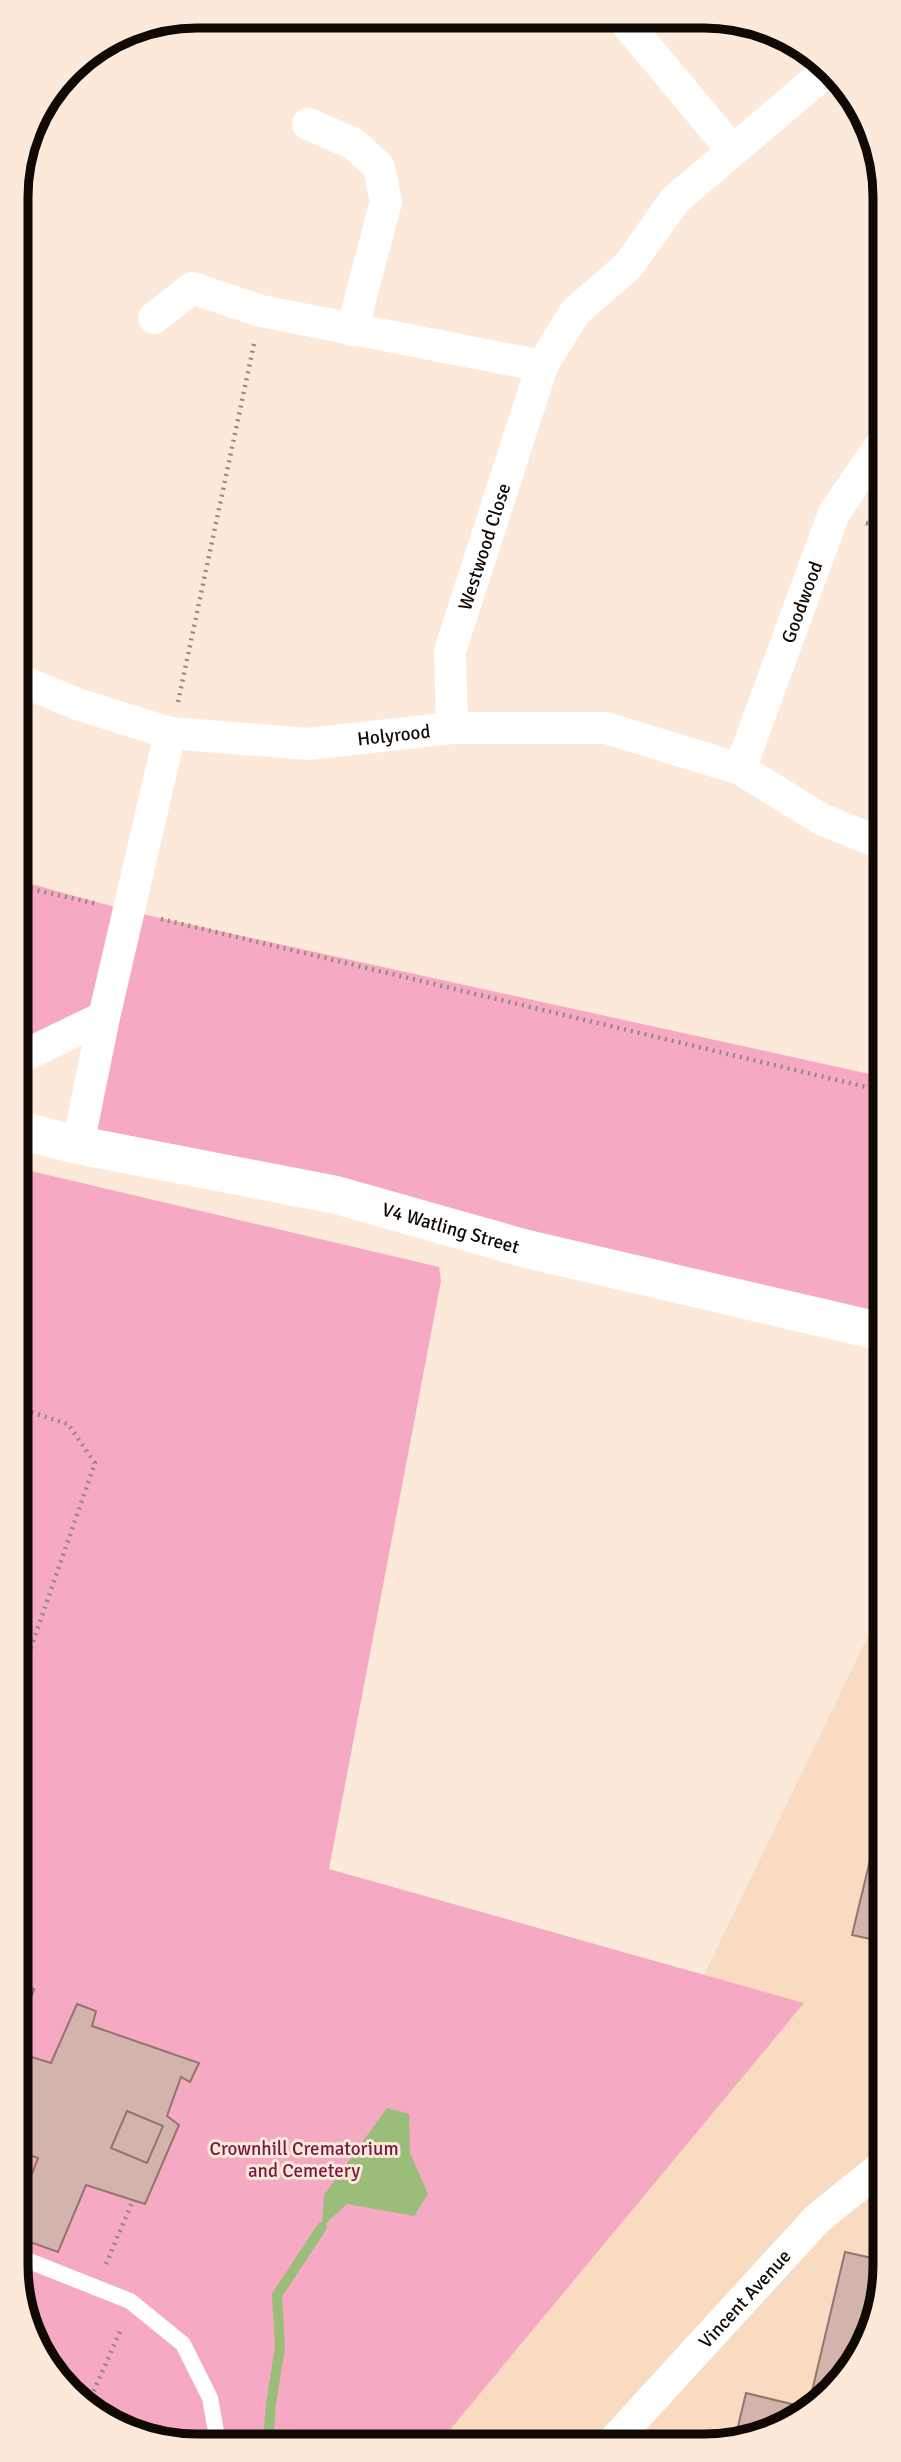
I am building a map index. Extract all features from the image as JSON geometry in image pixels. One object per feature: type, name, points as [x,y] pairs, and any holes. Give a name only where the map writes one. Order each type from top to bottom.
[{"type":"street","points":[[630,28],[732,150]]},
{"type":"street","name":"Westwood Close","points":[[452,729],[450,651],[542,366],[575,312],[628,266],[676,200],[822,75]]},
{"type":"street","points":[[308,124],[354,144],[379,167],[386,202],[352,330]]},
{"type":"street","points":[[154,318],[192,288],[261,311],[542,366]]},
{"type":"street","name":"Goodwood","points":[[740,769],[834,513],[873,456]]},
{"type":"street","name":"Holyrood","points":[[28,684],[80,705],[170,733],[307,744],[452,729],[606,728],[740,769],[821,819],[873,840]]},
{"type":"street","points":[[78,1145],[104,1017],[170,733]]},
{"type":"street","points":[[28,1054],[104,1017]]},
{"type":"street","name":"V4 Watling Street","points":[[28,1132],[78,1145],[336,1195],[523,1248],[873,1330]]},
{"type":"street","name":"Vincent Avenue","points":[[620,2434],[817,2219],[873,2174]]},
{"type":"lane","points":[[28,2261],[130,2301],[183,2344],[210,2399],[216,2434]]},
{"type":"path","points":[[170,733],[261,311]]},
{"type":"path","points":[[28,888],[873,1089]]},
{"type":"path","points":[[28,1411],[68,1424],[96,1463],[28,1657]]},
{"type":"path","points":[[91,2397],[122,2326]]},
{"type":"shaded area","points":[[873,1626],[873,2276],[870,2298],[856,2340],[831,2376],[807,2399],[769,2421],[737,2431],[704,2434],[446,2434],[803,2003],[704,1975]]},
{"type":"shaded area","points":[[387,2108],[409,2114],[410,2153],[428,2194],[414,2216],[347,2204],[322,2227],[324,2195]]},
{"type":"green space","points":[[28,883],[129,911],[873,1075],[873,1330],[78,1145],[104,1018],[28,1054]]},
{"type":"green space","name":"Crownhill Crematorium and Cemetery","points":[[28,1170],[439,1267],[441,1281],[329,1869],[804,2003],[446,2434],[175,2433],[132,2421],[112,2411],[77,2385],[45,2340],[31,2298],[28,2276]]},
{"type":"building","points":[[873,1848],[873,1940],[852,1935]]},
{"type":"building","points":[[28,1987],[34,1989],[28,2008]]},
{"type":"building","points":[[77,2004],[96,2011],[92,2026],[199,2063],[190,2082],[181,2077],[167,2116],[179,2125],[145,2204],[86,2185],[58,2252],[28,2241],[28,2184],[38,2158],[28,2154],[28,2056],[51,2063]]},
{"type":"building","points":[[127,2111],[163,2126],[147,2163],[111,2148]]},
{"type":"building","points":[[845,2252],[873,2258],[870,2298],[856,2340],[845,2359],[811,2396]]},
{"type":"building","points":[[746,2393],[797,2405],[769,2421],[737,2431]]},
{"type":"waterway","points":[[269,2434],[280,2347],[277,2295],[322,2227]]}]
